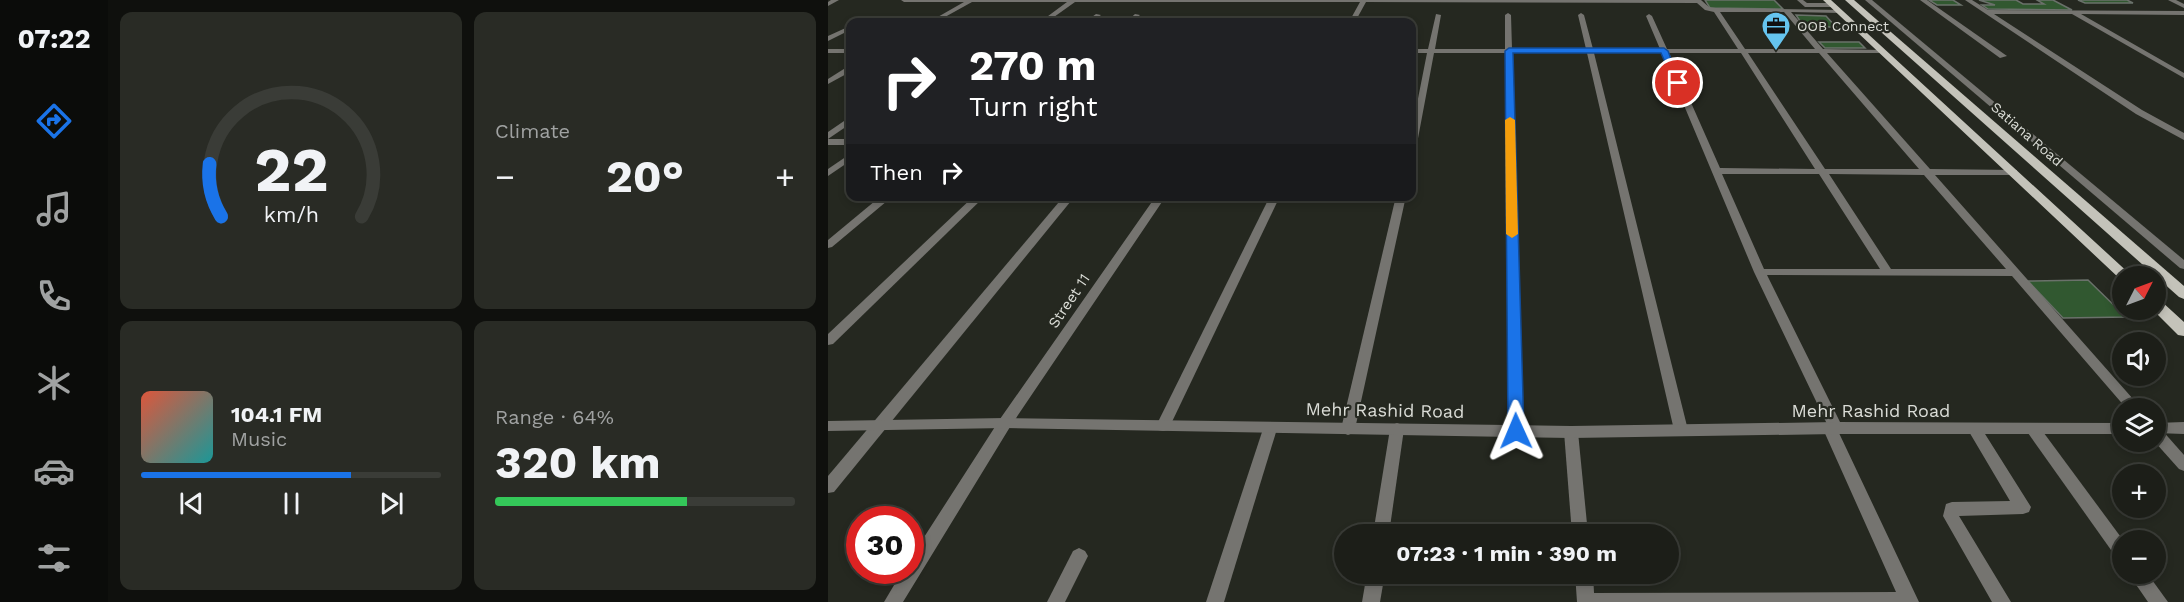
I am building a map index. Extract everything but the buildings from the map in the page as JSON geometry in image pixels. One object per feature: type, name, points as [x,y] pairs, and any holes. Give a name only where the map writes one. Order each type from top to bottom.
[{"type":"main road","name":"Satiana Road","points":[[1849,0],[2184,294]]},
{"type":"main road","points":[[1834,5],[1880,51],[2114,266]]},
{"type":"main road","points":[[2166,314],[2184,331]]},
{"type":"street","points":[[828,4],[836,0]]},
{"type":"street","points":[[904,0],[1698,1],[1707,9],[1786,11],[1834,5]]},
{"type":"street","points":[[1354,18],[1364,0]]},
{"type":"street","points":[[1800,0],[1805,5],[1834,5]]},
{"type":"street","points":[[1868,0],[2184,266]]},
{"type":"street","points":[[1923,0],[2003,56]]},
{"type":"street","points":[[1968,0],[2139,112],[2184,137]]},
{"type":"street","points":[[2171,0],[2184,6]]},
{"type":"street","points":[[939,18],[970,1]]},
{"type":"street","points":[[1049,18],[1074,1]]},
{"type":"street","points":[[1716,10],[1888,272]]},
{"type":"street","points":[[1786,11],[2124,398]]},
{"type":"street","points":[[1986,12],[2184,13]]},
{"type":"street","points":[[2073,13],[2184,76]]},
{"type":"street","points":[[1094,18],[1098,15]]},
{"type":"street","points":[[1134,18],[1137,15]]},
{"type":"street","points":[[1416,129],[1438,15]]},
{"type":"street","points":[[1508,15],[1516,431]]},
{"type":"street","points":[[1581,15],[1681,430]]},
{"type":"street","points":[[1585,584],[1586,602],[1910,601],[1760,272],[1649,16]]},
{"type":"street","points":[[828,39],[846,30]]},
{"type":"street","points":[[828,51],[846,51]]},
{"type":"street","points":[[1416,51],[1880,51]]},
{"type":"street","points":[[828,82],[846,71]]},
{"type":"street","points":[[828,136],[846,124]]},
{"type":"street","points":[[828,142],[846,142]]},
{"type":"street","points":[[828,173],[846,161]]},
{"type":"street","points":[[1716,171],[2014,172]]},
{"type":"street","points":[[828,244],[882,201]]},
{"type":"street","points":[[828,341],[975,201]]},
{"type":"street","points":[[828,487],[878,424],[1066,201]]},
{"type":"street","name":"Street 11","points":[[893,602],[1005,423],[1158,201]]},
{"type":"street","points":[[1163,426],[1273,201]]},
{"type":"street","points":[[1348,429],[1400,201]]},
{"type":"street","points":[[1760,272],[2016,273]]},
{"type":"street","name":"Mehr Rashid Road","points":[[828,426],[1005,423],[1571,432],[1833,428],[2112,429]]},
{"type":"street","points":[[2166,428],[2184,428]]},
{"type":"street","points":[[1215,602],[1270,429]]},
{"type":"street","points":[[1382,524],[1396,429]]},
{"type":"street","points":[[2033,429],[2112,538]]},
{"type":"street","points":[[1974,430],[2023,507],[1952,509],[1952,516],[2002,602]]},
{"type":"street","points":[[1571,432],[1579,524]]},
{"type":"street","points":[[2166,444],[2184,465]]},
{"type":"street","points":[[1056,602],[1079,556]]},
{"type":"street","points":[[1371,602],[1374,584]]},
{"type":"street","points":[[2146,584],[2159,602]]},
{"type":"slow traffic","points":[[1510,120],[1512,234]]},
{"type":"place","name":"OOB Connect","points":[[1776,52]]},
{"type":"route","points":[[1516,431],[1509,51],[1664,51],[1678,83]]}]
